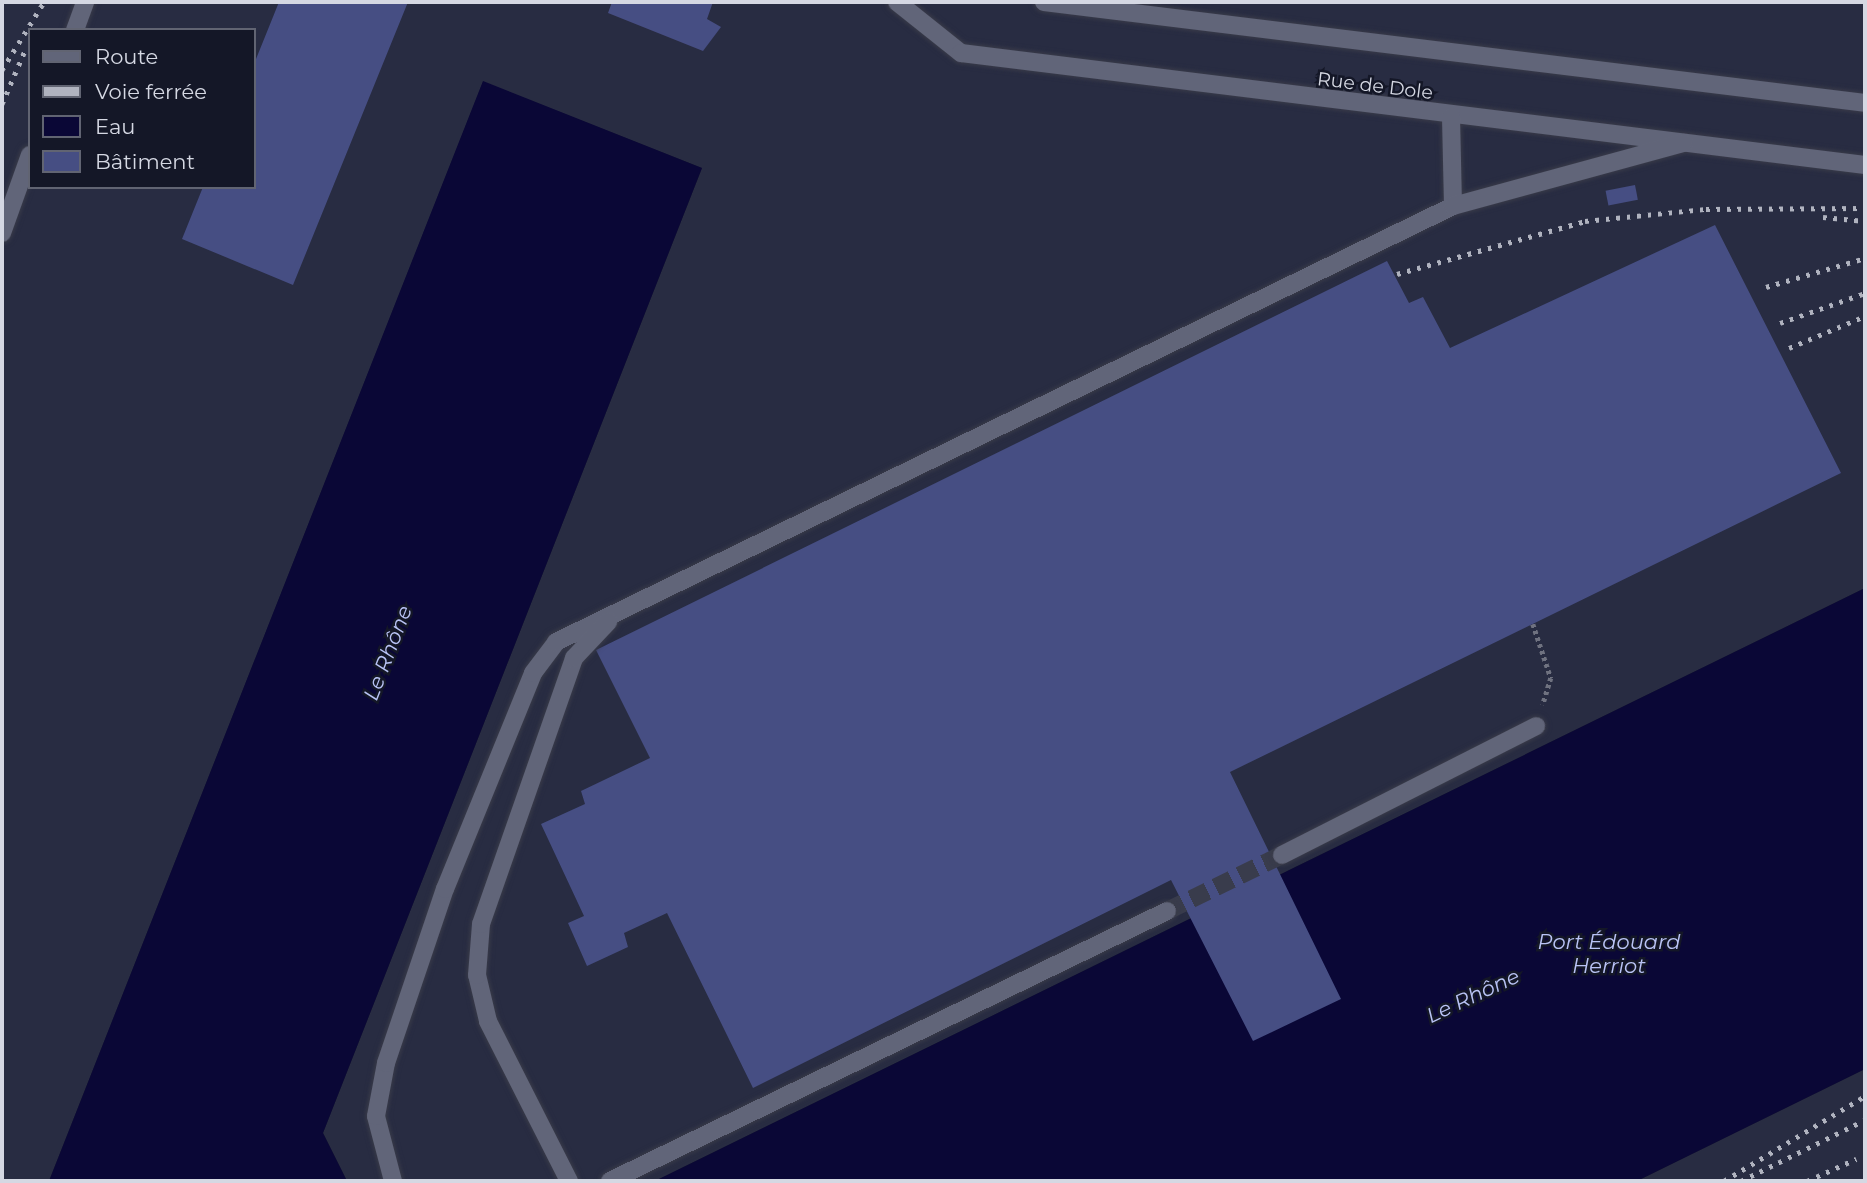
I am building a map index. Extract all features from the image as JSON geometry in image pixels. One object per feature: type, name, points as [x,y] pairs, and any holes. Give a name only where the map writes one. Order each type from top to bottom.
[{"type":"lane","points":[[76,28],[85,2]]},
{"type":"lane","name":"Rue de Dole","points":[[897,2],[961,53],[1451,117],[1865,165]]},
{"type":"lane","points":[[1044,2],[1865,103]]},
{"type":"lane","points":[[1451,117],[1453,206]]},
{"type":"lane","points":[[569,1181],[488,1021],[477,975],[481,924],[574,658],[608,622],[1453,206],[1684,143]]},
{"type":"lane","points":[[2,233],[28,161]]},
{"type":"lane","points":[[393,1181],[376,1116],[386,1063],[445,889],[533,673],[556,642],[585,624],[608,622]]},
{"type":"lane","points":[[1282,855],[1536,726]]},
{"type":"lane","points":[[610,1181],[1167,912]]},
{"type":"path","points":[[1533,624],[1551,678],[1536,726]]},
{"type":"shaded area","points":[[2,2],[1865,2],[1865,588],[655,1181],[347,1181],[323,1133],[702,168],[483,82],[49,1181],[2,1181]]},
{"type":"shaded area","points":[[1865,1069],[1865,1181],[1637,1181]]},
{"type":"water","name":"Le Rhône","points":[[483,81],[702,168],[323,1133],[347,1181],[49,1181]]},
{"type":"water","name":"Port Édouard Herriot","points":[[1865,588],[1865,1069],[1637,1181],[655,1181]]},
{"type":"building","points":[[279,2],[408,2],[293,285],[182,239],[202,189],[256,189],[256,59]]},
{"type":"building","points":[[612,2],[713,2],[707,19],[721,27],[703,51],[608,13]]},
{"type":"building","points":[[1635,185],[1638,200],[1608,205],[1606,191]]},
{"type":"building","points":[[1715,225],[1841,473],[1230,772],[1341,999],[1253,1041],[1171,880],[753,1088],[667,913],[624,933],[628,947],[587,966],[568,923],[584,916],[541,824],[585,804],[581,791],[650,758],[596,650],[1387,261],[1409,303],[1423,297],[1450,348]]},
{"type":"tunnel","points":[[1167,911],[1282,855]]},
{"type":"railway","points":[[2,70],[44,2]]},
{"type":"railway","points":[[2,104],[26,48]]},
{"type":"railway","points":[[1397,274],[1585,221],[1706,209],[1865,208]]},
{"type":"railway","points":[[1823,217],[1865,221]]},
{"type":"railway","points":[[1766,287],[1865,258]]},
{"type":"railway","points":[[1780,323],[1865,293]]},
{"type":"railway","points":[[1789,348],[1865,316]]},
{"type":"railway","points":[[1724,1181],[1865,1096]]},
{"type":"railway","points":[[1741,1181],[1865,1120]]},
{"type":"railway","points":[[1807,1181],[1856,1159]]}]
